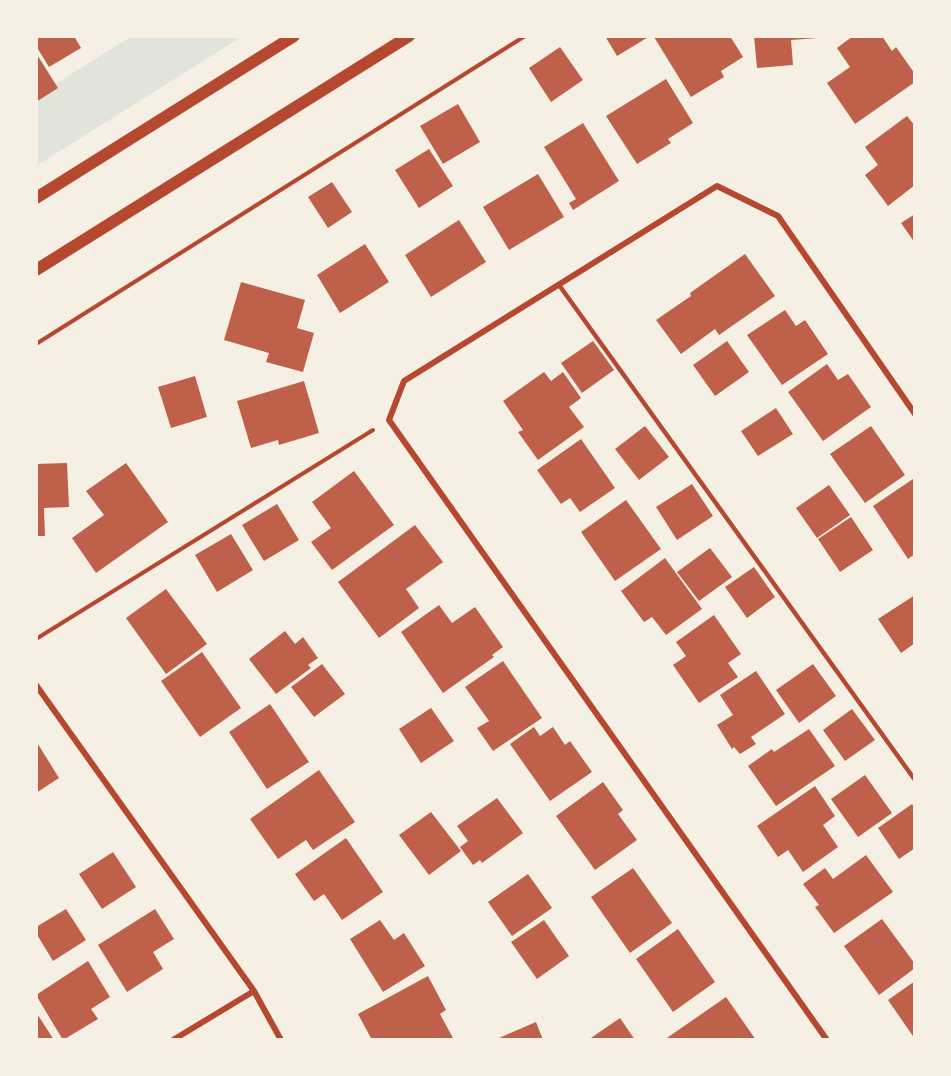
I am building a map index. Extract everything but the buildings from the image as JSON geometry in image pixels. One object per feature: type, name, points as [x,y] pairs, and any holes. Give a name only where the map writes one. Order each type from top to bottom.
[{"type":"main road","points":[[36,198],[294,36]]},
{"type":"main road","points":[[36,270],[410,36]]},
{"type":"street","points":[[827,1040],[389,420],[404,381],[717,186],[778,216],[915,414]]},
{"type":"street","points":[[36,685],[254,992],[281,1040]]},
{"type":"street","points":[[173,1040],[254,992]]},
{"type":"lane","points":[[559,285],[915,780]]},
{"type":"path","points":[[36,344],[525,36]]},
{"type":"path","points":[[36,639],[389,420]]},
{"type":"shaded area","points":[[132,36],[243,36],[36,166],[36,96]]}]
